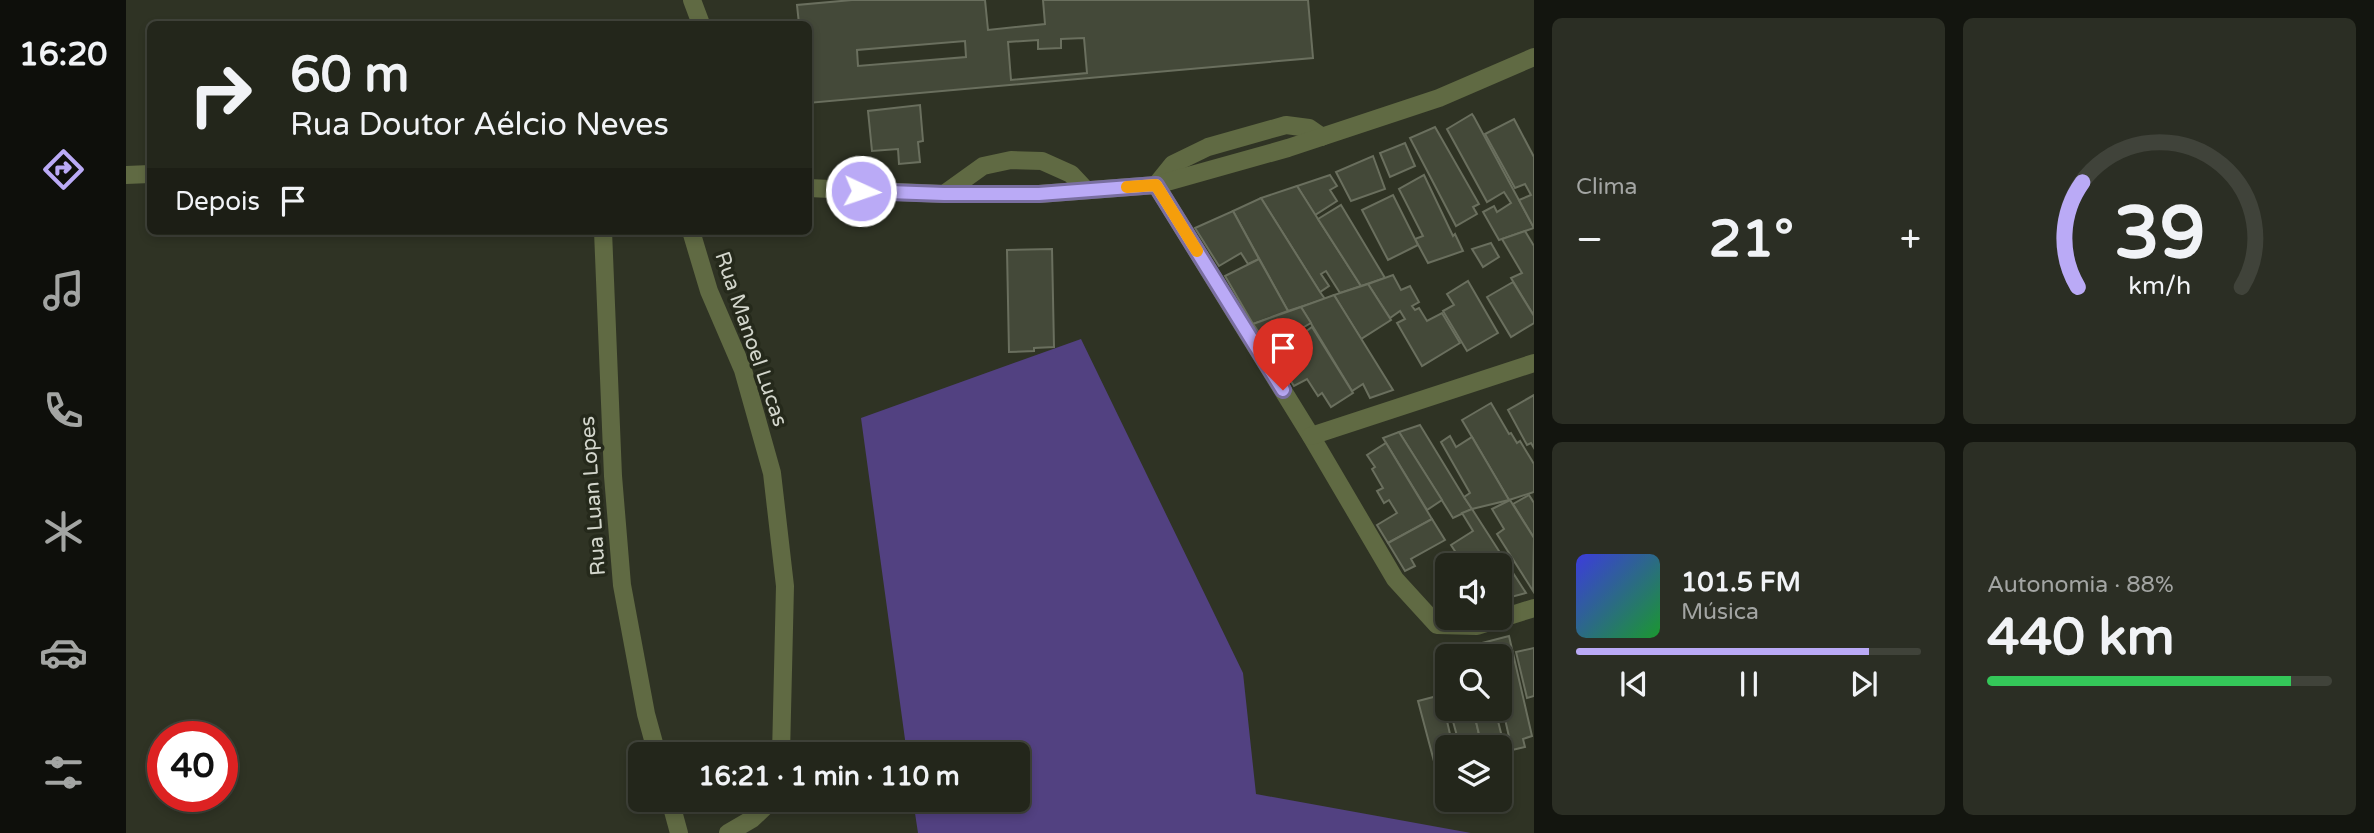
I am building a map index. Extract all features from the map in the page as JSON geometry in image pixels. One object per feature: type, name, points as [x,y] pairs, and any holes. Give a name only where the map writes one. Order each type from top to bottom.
[{"type":"street","points":[[692,0],[700,21]]},
{"type":"street","points":[[812,188],[944,194],[1039,194],[1156,185],[1322,136],[1439,97],[1534,57]]},
{"type":"street","points":[[944,194],[983,166],[1012,160],[1042,161],[1071,174],[1086,190]]},
{"type":"street","points":[[126,175],[147,174]]},
{"type":"street","points":[[1156,185],[1311,436],[1395,579],[1437,625],[1477,626],[1534,607]]},
{"type":"street","name":"Rua Luan Lopes","points":[[603,235],[613,476],[622,585],[654,742]]},
{"type":"street","name":"Rua Manoel Lucas","points":[[692,235],[709,291],[743,370],[772,473],[785,586],[781,742]]},
{"type":"street","points":[[1311,436],[1534,363]]},
{"type":"street","points":[[673,812],[679,833]]},
{"type":"street","points":[[728,833],[759,812]]},
{"type":"shaded area","points":[[1081,339],[1243,673],[1256,794],[1471,833],[918,833],[915,812],[1030,812],[1030,742],[905,742],[861,418]]},
{"type":"building","points":[[852,0],[985,0],[988,30],[1045,24],[1043,0],[1308,0],[1313,58],[812,103],[812,21],[799,21],[797,5]],"holes":[[[1084,38],[1087,73],[1011,80],[1008,42],[1038,40],[1038,49],[1061,48],[1061,39]],[[965,41],[966,57],[858,66],[857,50]]]},
{"type":"building","points":[[920,105],[923,141],[918,142],[920,162],[899,164],[898,149],[872,151],[868,111]]},
{"type":"building","points":[[1472,114],[1534,228],[1499,240],[1483,212],[1494,206],[1497,212],[1511,203],[1504,192],[1487,202],[1447,129]]},
{"type":"building","points":[[1514,119],[1534,157],[1534,228],[1519,200],[1531,195],[1525,184],[1515,188],[1485,134]]},
{"type":"building","points":[[1435,127],[1479,204],[1473,207],[1477,214],[1456,226],[1410,138]]},
{"type":"building","points":[[1405,143],[1415,166],[1390,177],[1380,153]]},
{"type":"building","points":[[1373,156],[1385,189],[1351,201],[1336,172]]},
{"type":"building","points":[[1330,175],[1337,186],[1330,190],[1337,201],[1315,215],[1297,186]]},
{"type":"building","points":[[1424,175],[1463,251],[1428,263],[1415,239],[1423,236],[1399,189]]},
{"type":"building","points":[[1297,186],[1361,286],[1340,293],[1326,271],[1321,274],[1329,286],[1320,292],[1261,198]]},
{"type":"building","points":[[1393,195],[1418,245],[1388,260],[1362,210]]},
{"type":"building","points":[[1261,198],[1325,299],[1288,311],[1233,211]]},
{"type":"building","points":[[1341,205],[1385,278],[1361,286],[1318,219]]},
{"type":"building","points":[[1233,211],[1259,259],[1248,264],[1241,253],[1219,266],[1195,228]]},
{"type":"building","points":[[1525,231],[1534,246],[1534,316],[1511,278],[1522,273],[1502,239]]},
{"type":"building","points":[[1491,243],[1499,257],[1483,267],[1472,249]]},
{"type":"building","points":[[1052,249],[1054,347],[1009,352],[1007,250]]},
{"type":"building","points":[[1259,259],[1288,311],[1253,324],[1225,276]]},
{"type":"building","points":[[1393,275],[1401,290],[1410,286],[1419,302],[1412,306],[1415,310],[1419,308],[1427,321],[1442,313],[1460,343],[1422,366],[1397,323],[1405,319],[1400,311],[1390,318],[1368,284]]},
{"type":"building","points":[[1468,281],[1498,333],[1467,351],[1443,311],[1454,305],[1447,294]]},
{"type":"building","points":[[1513,282],[1534,316],[1534,323],[1511,337],[1487,297]]},
{"type":"building","points":[[1368,284],[1391,320],[1361,339],[1334,295]]},
{"type":"building","points":[[1334,295],[1393,390],[1370,398],[1363,384],[1352,391],[1301,307]]},
{"type":"building","points":[[1301,307],[1311,323],[1269,347],[1253,324]]},
{"type":"building","points":[[1312,327],[1353,393],[1331,407],[1322,393],[1318,396],[1307,379],[1294,386],[1274,355]]},
{"type":"building","points":[[1534,395],[1534,448],[1531,443],[1527,445],[1508,410]]},
{"type":"building","points":[[1491,403],[1509,434],[1511,433],[1517,443],[1520,441],[1534,464],[1534,492],[1509,500],[1462,420]]},
{"type":"building","points":[[1420,425],[1472,509],[1453,518],[1399,432]]},
{"type":"building","points":[[1399,432],[1442,500],[1427,510],[1383,438]]},
{"type":"building","points":[[1450,436],[1456,447],[1472,437],[1509,500],[1472,509],[1464,497],[1470,493],[1441,442]]},
{"type":"building","points":[[1386,443],[1432,519],[1388,543],[1377,525],[1397,513],[1389,500],[1384,503],[1377,491],[1383,488],[1367,455]]},
{"type":"building","points":[[1529,495],[1534,503],[1534,538],[1513,504]]},
{"type":"building","points":[[1510,500],[1534,538],[1533,591],[1512,558],[1512,553],[1509,553],[1497,534],[1504,529],[1492,509]]},
{"type":"building","points":[[1472,509],[1500,553],[1456,553],[1451,545],[1473,531],[1462,513]]},
{"type":"building","points":[[1432,519],[1445,540],[1411,559],[1415,566],[1405,571],[1388,543]]},
{"type":"building","points":[[1512,571],[1526,593],[1512,597]]},
{"type":"building","points":[[1509,636],[1511,644],[1482,644]]},
{"type":"building","points":[[1534,648],[1534,696],[1527,698],[1516,652]]},
{"type":"building","points":[[1512,649],[1532,736],[1523,739],[1525,747],[1512,750],[1512,735],[1509,735],[1505,721],[1512,721]]},
{"type":"building","points":[[1435,697],[1435,721],[1447,721],[1450,735],[1435,735],[1435,765],[1418,701]]},
{"type":"building","points":[[1453,721],[1476,721],[1479,735],[1457,735]]},
{"type":"building","points":[[1476,721],[1498,721],[1502,735],[1479,735]]},
{"type":"slow traffic","points":[[1127,187],[1156,185],[1197,251]]},
{"type":"route","points":[[861,191],[1039,194],[1156,185],[1283,390]]}]
